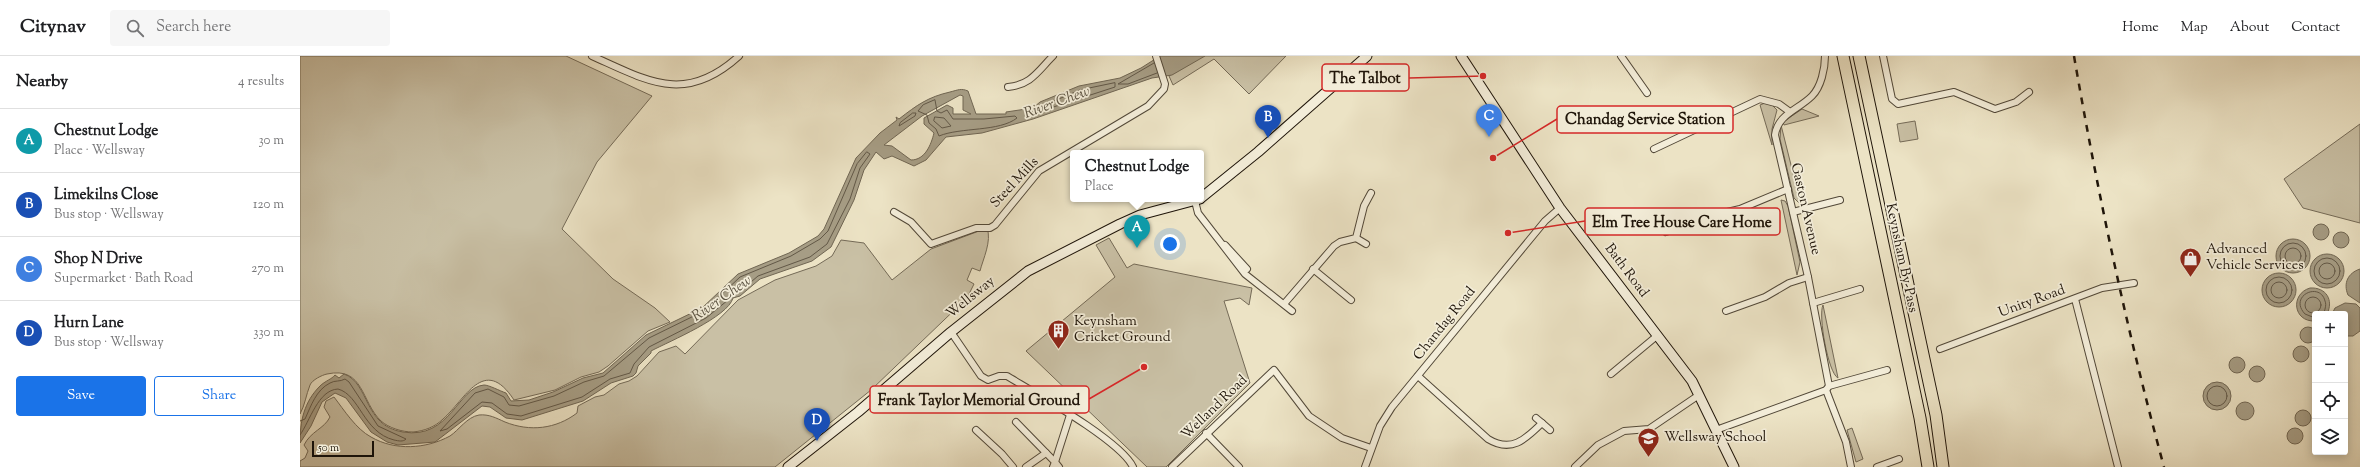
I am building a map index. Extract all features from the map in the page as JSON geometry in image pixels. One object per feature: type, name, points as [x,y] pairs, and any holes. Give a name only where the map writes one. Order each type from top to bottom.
[{"type":"highway","name":"Keynsham By-Pass","points":[[1843,56],[1920,418],[1928,467]]},
{"type":"highway","name":"Keynsham By-Pass","points":[[1859,56],[1936,415],[1943,467]]},
{"type":"main road","name":"Wellsway","points":[[1204,194],[1252,157],[1367,56]]},
{"type":"main road","name":"Bath Road","points":[[1461,56],[1560,208],[1678,361],[1699,395],[1734,467]]},
{"type":"main road","name":"Wellsway","points":[[788,467],[858,412],[951,332],[1028,271],[1091,237],[1140,215],[1187,202]]},
{"type":"street","points":[[592,56],[645,79],[660,84],[677,85],[692,83],[710,75],[739,56]]},
{"type":"street","points":[[1008,87],[1021,86],[1027,82],[1053,56]]},
{"type":"street","name":"Steel Mills","points":[[1074,150],[1148,106],[1164,89],[1164,78],[1156,56]]},
{"type":"street","points":[[1620,56],[1647,93]]},
{"type":"street","name":"Gaston Avenue","points":[[1825,56],[1818,88],[1812,96],[1779,121],[1776,135],[1813,302],[1828,388],[1846,442],[1851,467]]},
{"type":"street","points":[[1883,56],[1892,99],[1898,104],[1954,92],[1994,109],[2016,102],[2029,92]]},
{"type":"street","points":[[1654,149],[1760,99],[1779,104],[1790,112]]},
{"type":"street","name":"Steel Mills","points":[[894,212],[911,222],[931,244],[976,228],[990,228],[996,225],[1039,171],[1070,153]]},
{"type":"street","points":[[1666,232],[1706,217],[1740,209],[1788,189]]},
{"type":"street","points":[[1356,238],[1364,206],[1371,193]]},
{"type":"street","points":[[1793,212],[1840,200]]},
{"type":"street","points":[[1198,202],[1198,213],[1245,274],[1292,311]]},
{"type":"street","name":"Chandag Road","points":[[1365,467],[1380,426],[1418,376],[1545,221],[1560,208]]},
{"type":"street","points":[[1284,304],[1334,246],[1340,242],[1356,238],[1366,244]]},
{"type":"street","points":[[1313,269],[1351,300]]},
{"type":"street","points":[[1726,310],[1765,297],[1789,283],[1808,278]]},
{"type":"street","name":"Unity Road","points":[[1940,349],[2102,288],[2134,283]]},
{"type":"street","points":[[1813,302],[1860,289]]},
{"type":"street","points":[[2075,299],[2118,467]]},
{"type":"street","points":[[951,332],[981,376],[988,380],[999,376],[1007,376],[1070,415],[1108,442],[1131,461],[1133,467]]},
{"type":"street","points":[[1611,374],[1658,335]]},
{"type":"street","name":"Welland Road","points":[[1172,467],[1268,373],[1274,370],[1277,372],[1288,390],[1308,416],[1342,438],[1371,448]]},
{"type":"street","points":[[1716,430],[1828,388],[1888,370]]},
{"type":"street","points":[[1418,376],[1488,439],[1497,444],[1512,446],[1519,443],[1542,423]]},
{"type":"street","points":[[1575,467],[1598,445],[1624,431],[1648,429],[1699,395]]},
{"type":"street","points":[[1055,466],[1070,415]]},
{"type":"street","points":[[1536,418],[1550,430]]},
{"type":"street","points":[[1016,422],[1046,453],[1055,466]]},
{"type":"street","points":[[976,430],[1002,454],[1013,467]]},
{"type":"street","points":[[1206,433],[1239,467]]},
{"type":"street","points":[[1026,467],[1046,453]]},
{"type":"street","points":[[1877,467],[1899,460]]},
{"type":"shaded area","points":[[300,56],[566,56],[652,96],[597,162],[562,229],[613,279],[655,308],[670,322],[648,331],[599,372],[581,377],[555,390],[514,400],[503,387],[493,381],[484,381],[476,385],[467,393],[440,422],[421,431],[413,432],[392,428],[381,421],[374,413],[355,380],[348,375],[339,373],[327,374],[313,381],[310,385],[300,414]]},
{"type":"shaded area","points":[[1202,56],[1286,56],[1249,94],[1214,59],[1173,85],[1169,76]]},
{"type":"shaded area","points":[[1765,103],[1772,105],[1777,110],[1772,129],[1772,145],[1760,105]]},
{"type":"shaded area","points":[[1802,109],[1819,116],[1784,125],[1783,122]]},
{"type":"shaded area","points":[[1915,121],[1918,139],[1900,142],[1897,124]]},
{"type":"shaded area","points":[[2360,124],[2360,223],[2303,208],[2284,179]]},
{"type":"shaded area","points":[[1781,125],[1801,205],[1794,198],[1780,139]]},
{"type":"shaded area","points":[[1781,200],[1785,201],[1788,206],[1800,262],[1797,275]]},
{"type":"shaded area","points":[[987,228],[988,239],[980,271],[972,268],[967,280],[974,284],[967,298],[871,390],[775,467],[300,467],[300,461],[305,458],[308,451],[304,445],[310,436],[330,417],[324,407],[326,401],[334,397],[360,429],[380,442],[390,445],[410,447],[431,444],[450,436],[471,418],[479,415],[489,416],[524,427],[533,428],[552,426],[577,413],[578,406],[595,397],[604,395],[619,384],[629,381],[637,376],[659,352],[676,346],[685,354],[738,300],[775,280],[816,266],[832,256],[841,240],[864,243],[892,280],[931,249]]},
{"type":"shaded area","points":[[1109,238],[1127,268],[1134,264],[1252,288],[1249,305],[1240,298],[1224,301],[1250,383],[1166,467],[1147,467],[1026,351],[1115,277],[1096,245]]},
{"type":"shaded area","points":[[1823,305],[1838,378],[1834,374],[1831,366],[1825,343],[1822,320]]},
{"type":"shaded area","points":[[1852,428],[1863,459],[1856,462],[1847,430]]},
{"type":"water","name":"River Chew","points":[[1160,56],[1205,56],[1172,75],[1152,78],[1033,119],[982,133],[946,137],[926,160],[914,166],[892,156],[884,159],[876,152],[864,170],[854,200],[831,247],[812,261],[760,279],[740,296],[733,298],[729,305],[721,313],[697,328],[651,351],[651,353],[638,366],[636,373],[633,376],[611,383],[583,401],[522,420],[506,418],[490,407],[482,406],[435,442],[398,445],[387,442],[371,432],[346,398],[335,393],[322,402],[311,426],[300,443],[302,420],[310,399],[320,386],[335,375],[339,378],[344,374],[359,386],[374,413],[381,422],[390,428],[403,432],[419,432],[432,428],[442,421],[467,394],[475,388],[484,385],[506,393],[511,401],[529,400],[553,392],[583,378],[603,373],[646,335],[702,308],[738,274],[789,253],[818,236],[824,229],[856,158],[880,133],[897,120],[896,117],[899,119],[917,106],[935,96],[961,89],[968,91],[976,114],[1006,114],[1006,112],[1033,108],[1040,102],[1079,86],[1120,78],[1141,68]],"holes":[[[960,95],[963,96],[963,110],[971,114],[953,114],[953,108],[947,105],[924,118],[924,124],[934,133],[929,147],[924,155],[911,160],[892,146],[884,145],[922,116]]]},
{"type":"water","points":[[2318,224],[2324,224],[2329,229],[2327,238],[2324,240],[2318,240],[2313,235],[2313,229]]},
{"type":"water","points":[[2338,232],[2344,232],[2349,237],[2347,246],[2344,248],[2338,248],[2333,243],[2333,237]]},
{"type":"water","points":[[2290,239],[2296,239],[2305,244],[2309,250],[2309,262],[2305,268],[2296,273],[2290,273],[2281,268],[2276,259],[2276,253],[2281,244]]},
{"type":"water","points":[[2324,254],[2330,254],[2339,259],[2343,265],[2343,277],[2339,283],[2330,288],[2324,288],[2315,283],[2310,274],[2310,268],[2315,259]]},
{"type":"water","points":[[2360,269],[2360,303],[2348,295],[2346,283],[2352,273]]},
{"type":"water","points":[[2276,273],[2282,273],[2291,278],[2295,284],[2295,296],[2291,302],[2282,307],[2276,307],[2267,302],[2262,293],[2262,287],[2267,278]]},
{"type":"water","points":[[2310,288],[2316,288],[2324,292],[2329,299],[2330,304],[2328,311],[2312,311],[2312,321],[2302,317],[2298,313],[2297,301],[2299,296]]},
{"type":"water","points":[[2345,303],[2356,304],[2360,308],[2360,331],[2353,336],[2348,336],[2348,311],[2334,311],[2335,308]]},
{"type":"water","points":[[2305,328],[2311,328],[2312,341],[2308,343],[2301,338],[2300,335]]},
{"type":"water","points":[[2301,346],[2307,348],[2309,354],[2307,360],[2301,362],[2295,360],[2293,354],[2295,348]]},
{"type":"water","points":[[2234,357],[2240,357],[2245,362],[2243,371],[2240,373],[2234,373],[2229,368],[2229,362]]},
{"type":"water","points":[[2254,366],[2260,366],[2265,371],[2263,380],[2260,382],[2254,382],[2249,377],[2249,371]]},
{"type":"water","points":[[2217,382],[2227,386],[2231,396],[2227,406],[2217,410],[2207,406],[2203,396],[2207,386]]},
{"type":"water","points":[[2245,402],[2251,405],[2254,411],[2251,417],[2245,420],[2239,417],[2236,411],[2239,405]]},
{"type":"water","points":[[2303,410],[2309,412],[2311,418],[2309,424],[2303,426],[2297,424],[2295,418],[2297,412]]},
{"type":"water","points":[[2295,428],[2301,430],[2303,436],[2301,442],[2295,444],[2289,442],[2287,436],[2289,430]]},
{"type":"railway","points":[[2074,56],[2114,263],[2150,416],[2164,467]]},
{"type":"place","name":"The Talbot","points":[[1483,76]]},
{"type":"place","name":"Shop N Drive","points":[[1489,137]]},
{"type":"place","name":"Limekilns Close","points":[[1268,138]]},
{"type":"place","name":"Chandag Service Station","points":[[1493,158]]},
{"type":"place","name":"Elm Tree House Care Home","points":[[1508,233]]},
{"type":"place","name":"Chestnut Lodge","points":[[1137,248]]},
{"type":"place","name":"Advanced Vehicle Services","points":[[2190,278]]},
{"type":"place","name":"Keynsham Cricket Ground","points":[[1058,350]]},
{"type":"place","name":"Frank Taylor Memorial Ground","points":[[1144,367]]},
{"type":"place","name":"Hurn Lane","points":[[817,441]]},
{"type":"place","name":"Wellsway School","points":[[1648,458]]}]
